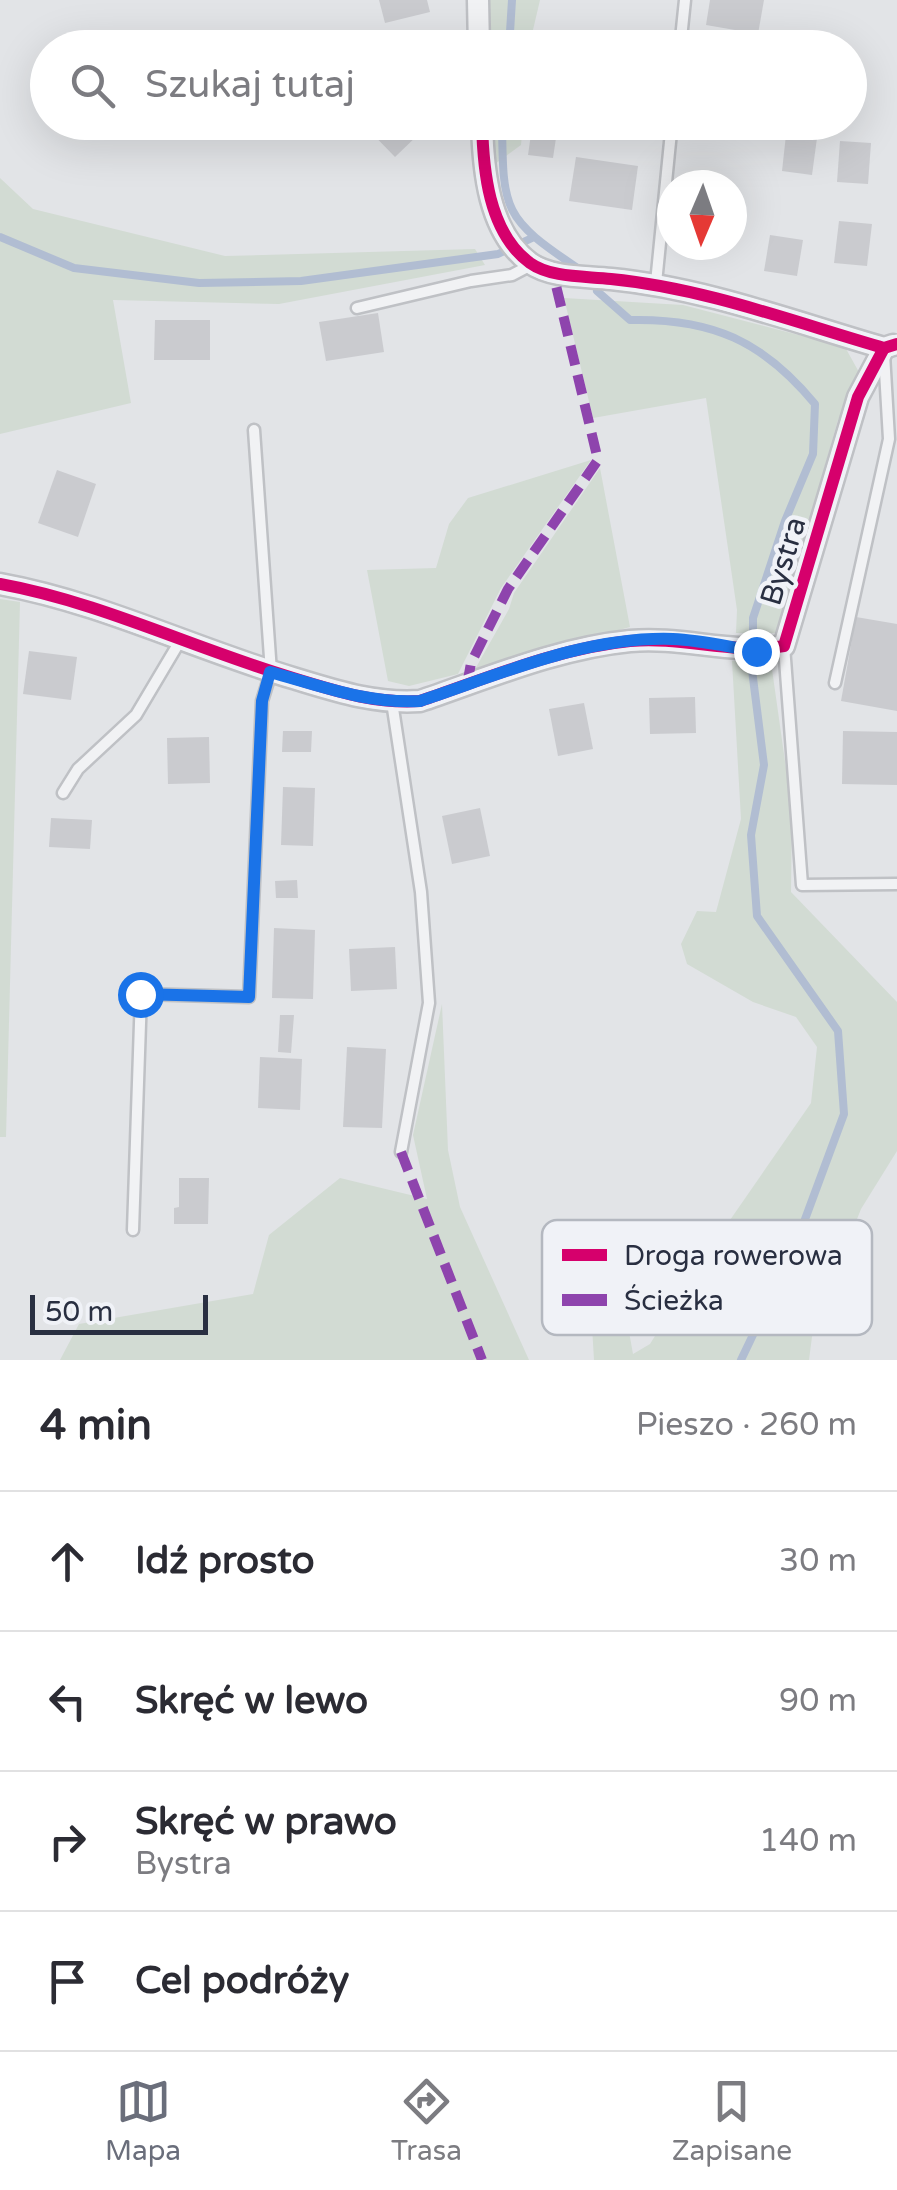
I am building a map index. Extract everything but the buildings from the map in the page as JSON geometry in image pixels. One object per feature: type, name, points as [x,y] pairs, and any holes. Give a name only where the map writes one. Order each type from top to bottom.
[{"type":"street","points":[[478,0],[479,30]]},
{"type":"street","points":[[484,140],[490,198],[509,239],[528,261],[553,273],[656,283],[891,346]]},
{"type":"street","name":"Bystra","points":[[0,584],[49,594],[270,672],[361,698],[392,702],[420,701],[588,647],[630,641],[674,639],[756,651],[784,646],[858,398],[891,346]]},
{"type":"lane","points":[[682,30],[685,0]]},
{"type":"lane","points":[[656,283],[670,140]]},
{"type":"lane","points":[[357,308],[512,275],[528,261]]},
{"type":"lane","points":[[835,682],[888,440],[891,346]]},
{"type":"lane","points":[[133,1230],[140,994],[249,997],[262,701],[270,672],[254,430]]},
{"type":"lane","points":[[63,793],[78,769],[136,715],[180,641]]},
{"type":"lane","points":[[784,646],[802,885],[897,884]]},
{"type":"lane","points":[[392,702],[421,892],[430,1003],[401,1152]]},
{"type":"shaded area","points":[[490,0],[540,0],[533,30],[490,30]]},
{"type":"shaded area","points":[[493,140],[521,140],[521,145],[495,164]]},
{"type":"shaded area","points":[[0,178],[33,209],[225,256],[475,249],[485,265],[279,304],[113,300],[131,403],[0,434]]},
{"type":"shaded area","points":[[564,298],[683,305],[845,347],[860,374],[838,420],[777,633],[736,633],[737,610],[706,398],[593,418]]},
{"type":"shaded area","points":[[591,460],[501,588],[458,674],[409,686],[388,681],[367,570],[436,568],[449,524],[468,498]]},
{"type":"shaded area","points":[[600,468],[630,627],[474,671],[514,593]]},
{"type":"shaded area","points":[[0,599],[20,602],[6,1137],[0,1137]]},
{"type":"shaded area","points":[[732,661],[771,662],[792,811],[791,892],[897,1002],[897,1151],[857,1220],[730,1220],[811,1103],[817,1047],[796,1017],[753,1002],[687,964],[681,944],[697,911],[716,912],[741,819]]},
{"type":"shaded area","points":[[442,1004],[448,1150],[460,1207],[529,1360],[60,1360],[79,1324],[253,1294],[269,1235],[340,1178],[427,1199],[413,1135]]},
{"type":"shaded area","points":[[593,1335],[630,1335],[633,1354],[650,1344],[656,1335],[812,1335],[809,1360],[594,1360]]},
{"type":"waterway","points":[[510,30],[512,0]]},
{"type":"waterway","points":[[503,140],[504,176],[512,210],[535,237],[579,269]]},
{"type":"waterway","points":[[0,237],[74,268],[199,283],[301,281],[498,254],[532,238]]},
{"type":"waterway","points":[[597,291],[630,320],[686,323],[734,338],[776,364],[815,404],[813,454],[785,521],[753,618],[753,631]]},
{"type":"waterway","points":[[752,670],[764,765],[751,835],[757,916],[838,1031],[844,1114],[805,1220]]},
{"type":"waterway","points":[[741,1360],[753,1335]]},
{"type":"marked path","points":[[467,685],[471,663],[508,589],[598,460],[553,273]]},
{"type":"marked path","points":[[401,1152],[482,1360]]},
{"type":"cycle path","points":[[483,140],[487,179],[497,217],[516,250],[538,268],[680,290],[884,348],[897,344]]},
{"type":"cycle path","points":[[0,584],[74,602],[309,683],[387,700],[420,701],[576,650],[630,641],[746,648],[784,646],[858,397],[884,348]]},
{"type":"route","points":[[140,994],[249,997],[262,701],[270,672],[361,698],[420,701],[588,647],[674,639],[756,651]]}]
